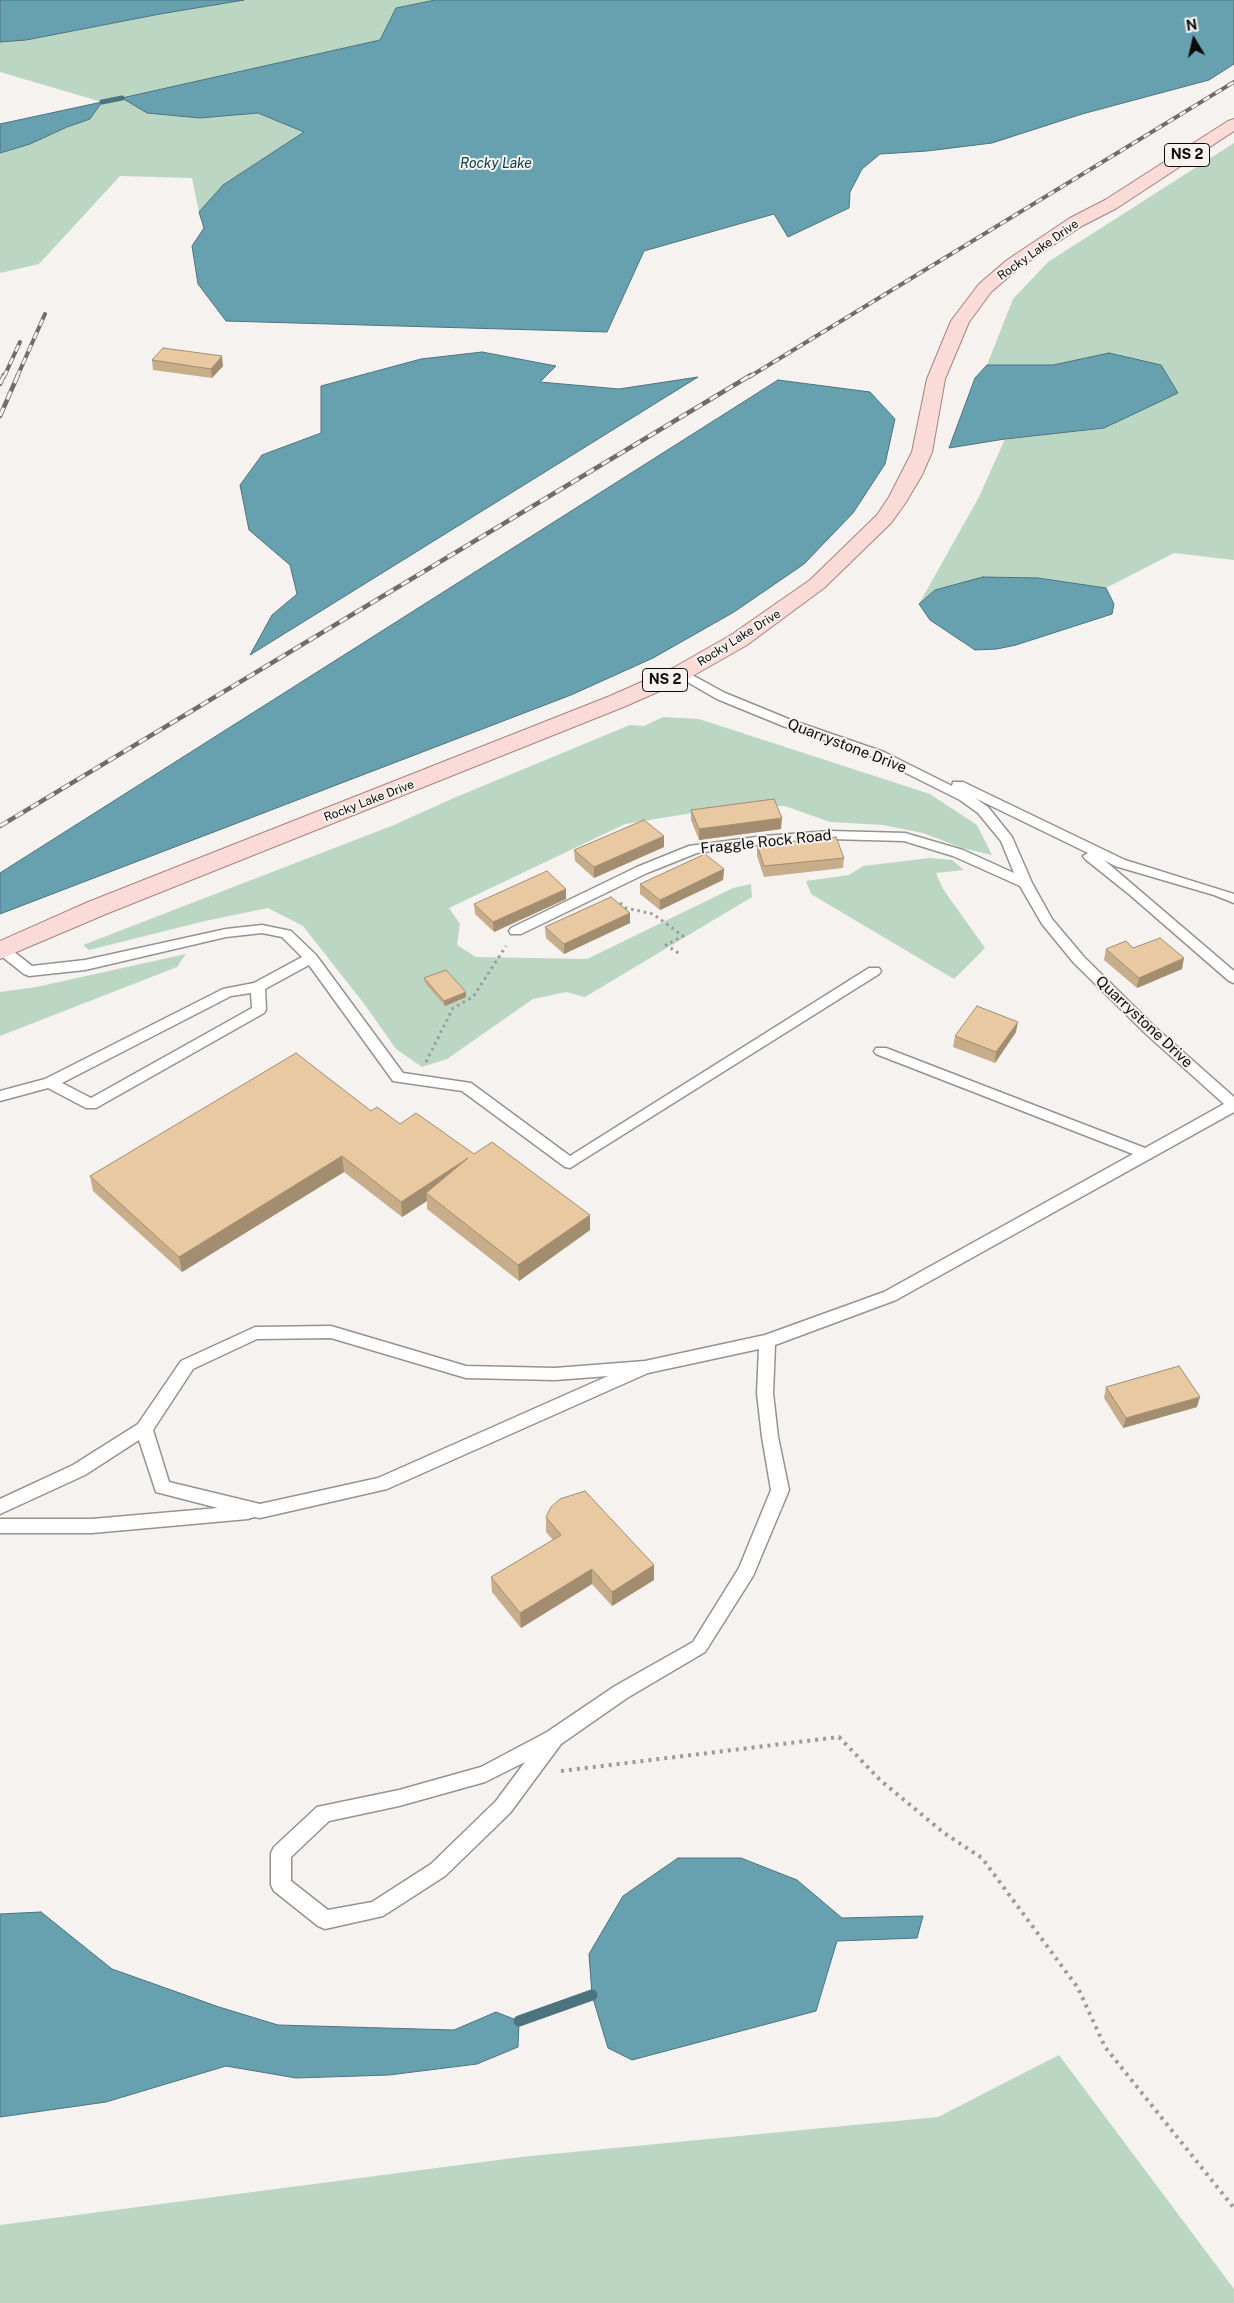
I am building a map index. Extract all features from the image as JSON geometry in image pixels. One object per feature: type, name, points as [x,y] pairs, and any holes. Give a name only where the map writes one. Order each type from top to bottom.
[{"type":"main road","name":"Rocky Lake Drive","points":[[2,951],[97,908],[513,744],[681,673],[739,640],[784,610],[817,584],[884,519],[912,475],[922,452],[936,379],[960,321],[985,288],[1013,264],[1060,232],[1110,204],[1234,124]]},
{"type":"lane","name":"Quarrystone Drive","points":[[681,673],[721,696],[787,723],[880,755],[958,793],[983,810],[1007,840],[1025,884],[1047,921],[1079,960],[1151,1031],[1234,1105]]},
{"type":"lane","points":[[880,755],[982,795],[1071,841],[1120,863],[1219,892],[1234,899]]},
{"type":"lane","name":"Fraggle Rock Road","points":[[516,931],[642,870],[694,849],[830,835],[905,837],[958,852],[1025,884]]},
{"type":"lane","points":[[1071,841],[1136,892],[1234,978]]},
{"type":"lane","points":[[2,951],[29,971],[85,965],[226,933],[262,929],[286,934],[311,958],[398,1077],[466,1087],[570,1162],[874,972]]},
{"type":"lane","points":[[0,1096],[50,1083],[228,992],[258,987],[311,958]]},
{"type":"lane","points":[[50,1083],[91,1104],[259,1010],[258,987]]},
{"type":"lane","points":[[881,1051],[1147,1154]]},
{"type":"lane","points":[[0,1507],[79,1470],[144,1429],[187,1365],[255,1333],[330,1332],[466,1372],[555,1374],[645,1366],[768,1341],[890,1296],[1234,1105]]},
{"type":"lane","points":[[554,1738],[503,1807],[438,1870],[376,1910],[325,1920],[281,1885],[281,1853],[324,1814],[399,1798],[485,1774],[554,1738],[621,1692],[699,1647],[747,1571],[780,1490],[770,1437],[765,1393],[768,1341]]},
{"type":"lane","points":[[0,1526],[92,1526],[260,1511],[381,1484],[645,1366]]},
{"type":"lane","points":[[144,1429],[162,1487],[260,1511]]},
{"type":"path","points":[[603,890],[626,908],[652,914],[683,936],[666,945],[680,954]]},
{"type":"path","points":[[417,1080],[453,1008],[473,997],[516,931]]},
{"type":"path","points":[[526,1776],[839,1736],[880,1780],[944,1833],[982,1858],[1078,1988],[1105,2047],[1234,2208]]},
{"type":"green space","points":[[244,0],[435,0],[396,8],[380,40],[249,70],[200,118],[258,113],[304,132],[223,185],[199,212],[192,178],[120,176],[39,264],[0,273],[0,153],[30,144],[90,119],[102,102],[0,72],[0,42],[26,40]]},
{"type":"green space","points":[[1234,143],[1234,560],[1174,553],[1106,588],[1038,578],[935,590],[919,604],[979,497],[1005,439],[1103,428],[1109,353],[1053,365],[987,365],[1013,299],[1048,262]]},
{"type":"green space","points":[[663,717],[699,719],[930,794],[977,825],[992,855],[962,848],[923,833],[883,825],[830,822],[785,806],[741,805],[625,824],[449,908],[460,924],[457,945],[476,957],[587,959],[733,888],[751,884],[752,897],[585,997],[566,992],[533,999],[447,1059],[422,1067],[396,1049],[365,1005],[303,926],[268,908],[205,921],[89,950],[83,945],[394,825],[456,797],[630,725],[644,726]]},
{"type":"green space","points":[[930,858],[952,860],[964,870],[936,873],[943,889],[985,948],[954,979],[811,894],[806,881],[849,875],[863,866]]},
{"type":"green space","points":[[186,954],[177,967],[0,1036],[0,992],[36,987]]},
{"type":"green space","points":[[1059,2055],[1234,2289],[1234,2303],[0,2303],[0,2225],[521,2157],[938,2117]]},
{"type":"water","points":[[0,0],[244,0],[26,40],[0,42]]},
{"type":"water","name":"Rocky Lake","points":[[435,0],[1234,0],[1234,64],[1209,80],[1082,114],[992,143],[927,151],[880,154],[862,169],[850,192],[849,208],[788,237],[774,214],[644,251],[607,332],[226,321],[198,284],[192,246],[204,228],[199,212],[223,185],[304,132],[258,113],[200,118],[147,113],[122,98],[380,40],[396,8]]},
{"type":"water","points":[[102,102],[90,119],[30,144],[0,153],[0,124]]},
{"type":"water","points":[[482,352],[556,366],[540,382],[619,389],[698,377],[250,655],[272,615],[297,594],[290,565],[249,530],[240,485],[262,455],[321,433],[321,386],[421,359]]},
{"type":"water","points":[[1109,353],[1161,365],[1178,393],[1104,428],[1005,439],[949,448],[975,378],[987,365],[1053,365]]},
{"type":"water","points":[[778,380],[870,392],[895,419],[885,464],[853,513],[804,564],[734,612],[653,658],[571,695],[0,914],[0,873]]},
{"type":"water","points":[[983,577],[1038,578],[1106,588],[1114,604],[1112,614],[1016,645],[997,649],[975,650],[930,620],[919,604],[935,590]]},
{"type":"water","points":[[678,1858],[741,1858],[797,1880],[842,1918],[923,1916],[917,1938],[837,1941],[816,2011],[632,2060],[608,2048],[592,1995],[589,1954],[623,1896]]},
{"type":"water","points":[[41,1912],[112,1969],[219,2007],[278,2025],[454,2030],[496,2012],[519,2021],[518,2047],[477,2064],[389,2075],[296,2078],[226,2066],[106,2102],[0,2117],[0,1914]]},
{"type":"building","points":[[163,348],[222,356],[211,369],[152,360]]},
{"type":"building","points":[[774,799],[782,818],[699,829],[691,810]]},
{"type":"building","points":[[644,820],[664,836],[594,867],[574,850]]},
{"type":"building","points":[[836,837],[844,858],[764,866],[757,845]]},
{"type":"building","points":[[705,854],[724,869],[660,900],[640,884]]},
{"type":"building","points":[[547,871],[566,889],[493,922],[474,904]]},
{"type":"building","points":[[611,897],[630,913],[564,944],[545,927]]},
{"type":"building","points":[[1160,938],[1184,958],[1139,978],[1106,949],[1126,941],[1133,948]]},
{"type":"building","points":[[446,970],[466,992],[444,1001],[424,978]]},
{"type":"building","points":[[977,1006],[1018,1022],[996,1052],[955,1036]]},
{"type":"building","points":[[296,1053],[371,1111],[377,1107],[400,1124],[416,1113],[474,1154],[492,1142],[590,1215],[518,1265],[426,1193],[468,1158],[401,1202],[342,1156],[179,1257],[90,1176]]},
{"type":"building","points":[[1179,1366],[1200,1397],[1126,1418],[1106,1387]]},
{"type":"building","points":[[585,1491],[654,1565],[612,1592],[592,1569],[520,1613],[491,1577],[561,1535],[546,1517],[551,1507],[560,1499]]},
{"type":"waterway","points":[[102,102],[122,98]]},
{"type":"waterway","points":[[519,2021],[592,1995]]},
{"type":"railway","points":[[749,377],[1234,82]]},
{"type":"railway","points":[[17,377],[45,314]]},
{"type":"railway","points":[[4,377],[20,342]]},
{"type":"railway","points":[[0,384],[4,375]]},
{"type":"railway","points":[[0,416],[18,375]]},
{"type":"railway","points":[[0,826],[751,375]]}]
